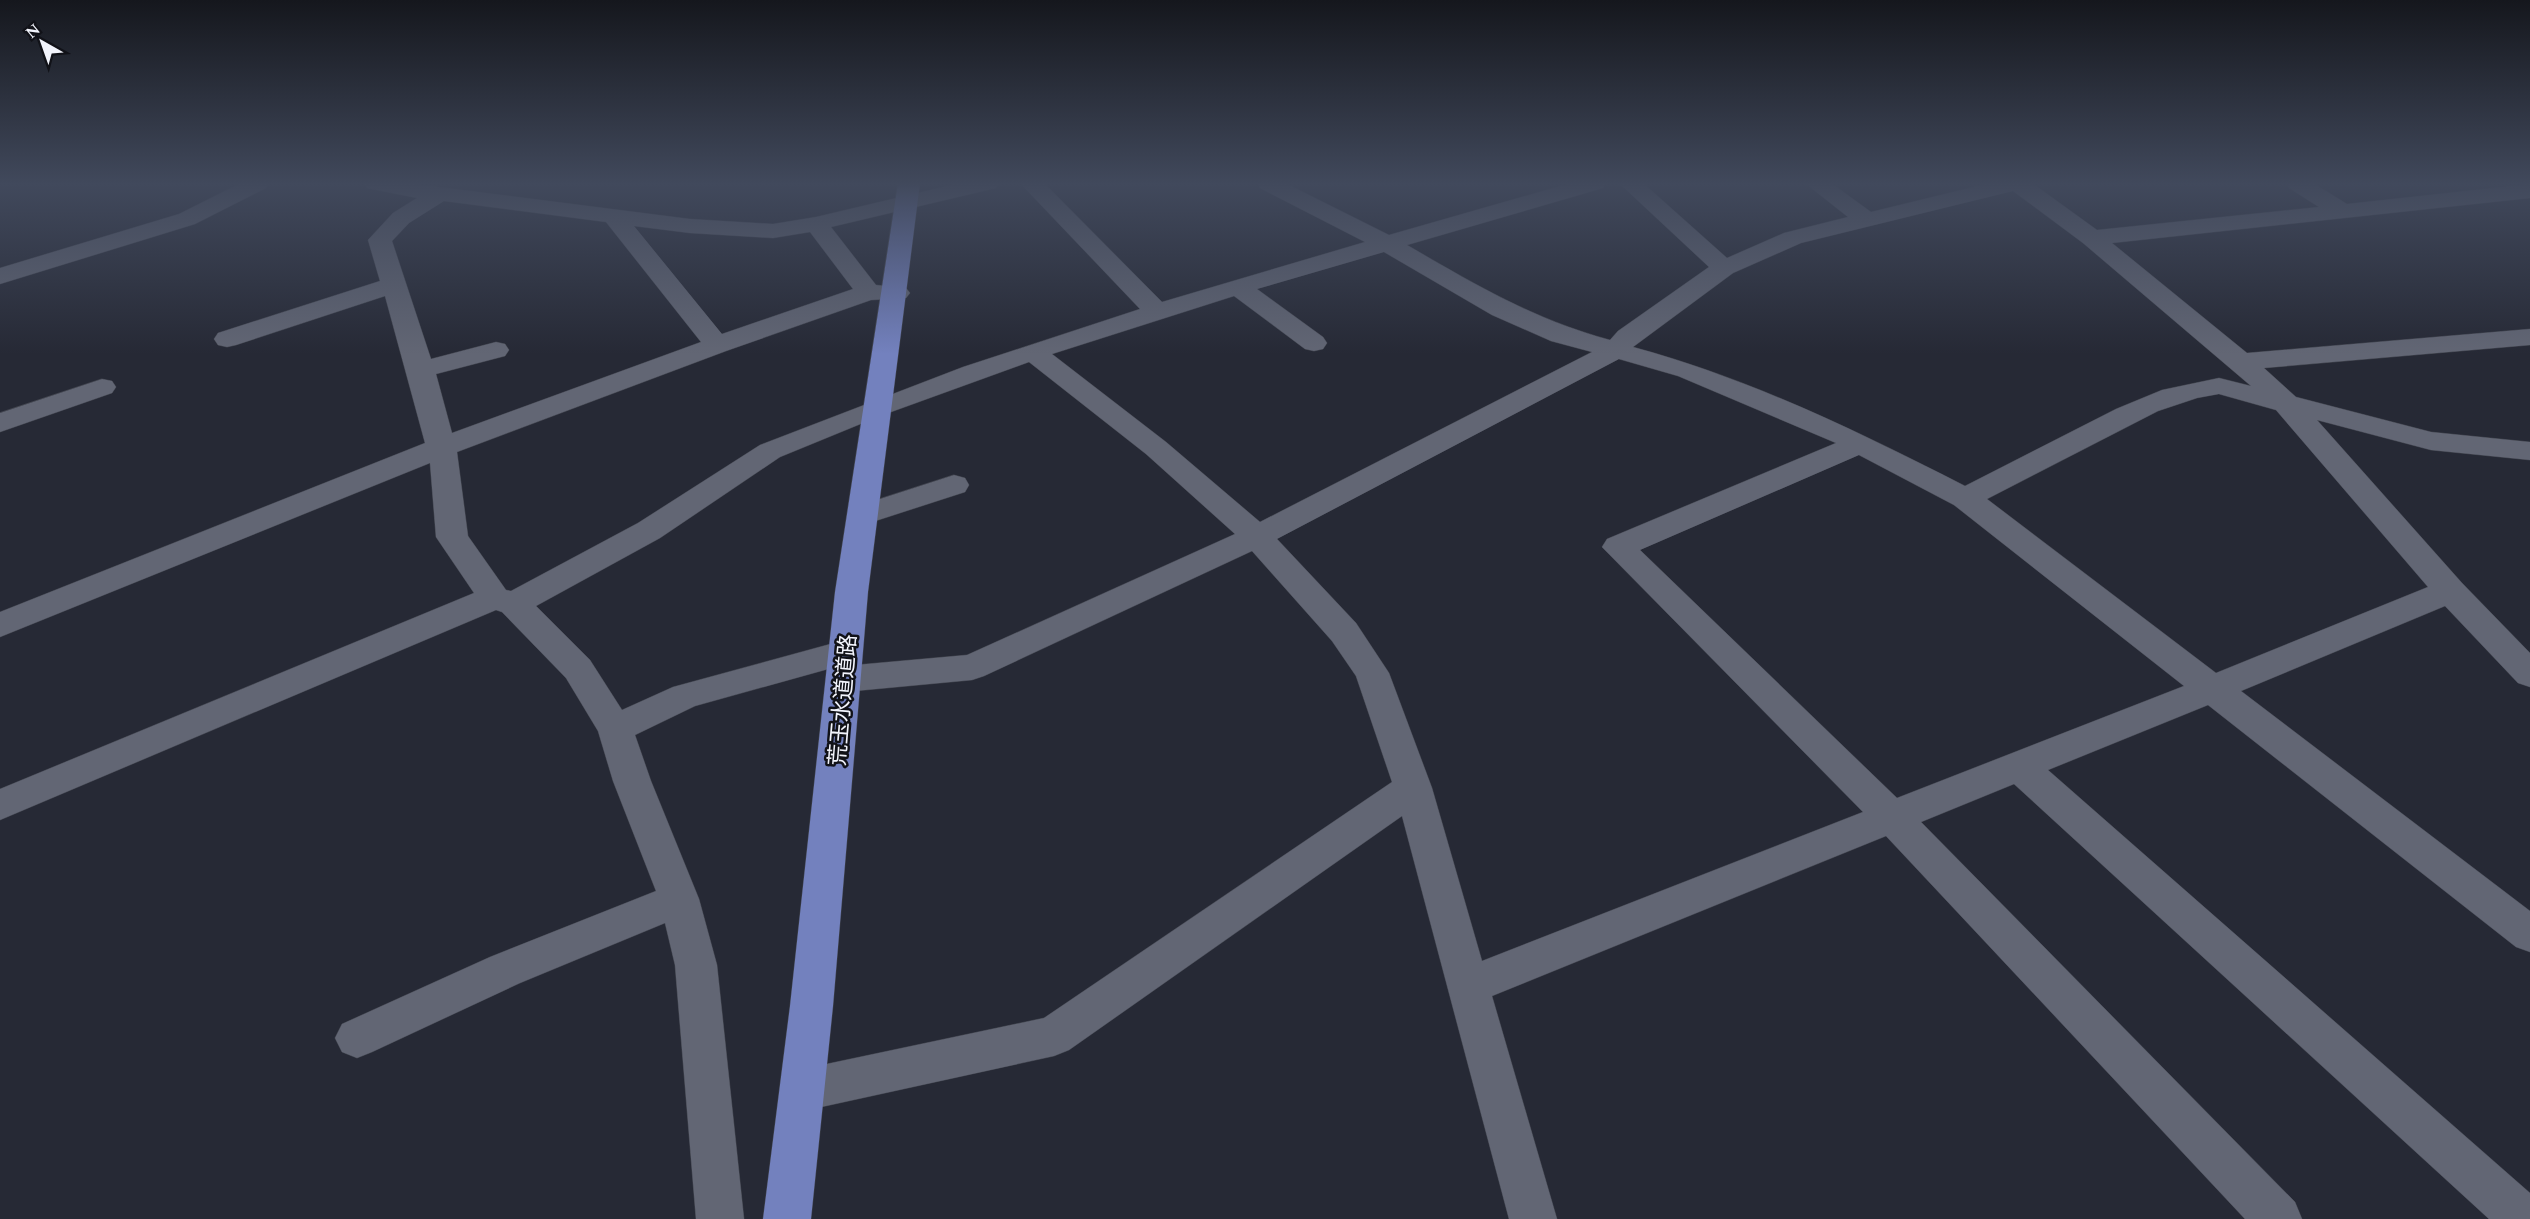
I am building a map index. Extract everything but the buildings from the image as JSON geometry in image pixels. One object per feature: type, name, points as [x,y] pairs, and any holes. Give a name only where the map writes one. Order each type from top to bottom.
[{"type":"main road","name":"荒玉水道道路","points":[[787,1219],[803,1090],[845,665],[876,410],[883,293],[896,240]]},
{"type":"street","points":[[0,276],[118,240]]},
{"type":"street","points":[[380,240],[421,370],[445,463],[452,537],[504,601],[578,669],[615,729],[632,781],[679,899],[696,965],[720,1219]]},
{"type":"street","points":[[632,240],[717,345]]},
{"type":"street","points":[[0,625],[440,448],[717,345],[883,293],[831,240]]},
{"type":"street","points":[[1087,240],[1156,311]]},
{"type":"street","points":[[1380,240],[1501,310],[1560,335],[1688,370],[1833,430],[1965,498],[2530,934]]},
{"type":"street","points":[[0,805],[504,601],[665,521],[766,453],[1032,352],[1156,311],[1402,240]]},
{"type":"street","points":[[1694,240],[1725,268]]},
{"type":"street","points":[[615,729],[685,696],[845,665],[972,667],[1257,537],[1616,350],[1627,337],[1725,268],[1789,240]]},
{"type":"street","points":[[2094,240],[2151,290],[2241,362],[2288,405],[2450,591],[2530,675]]},
{"type":"street","points":[[226,339],[394,285]]},
{"type":"street","points":[[1238,287],[1314,343]]},
{"type":"street","points":[[2241,362],[2530,337]]},
{"type":"street","points":[[421,370],[496,350]]},
{"type":"street","points":[[1032,352],[1156,448],[1257,537],[1344,632],[1372,672],[1413,788],[1533,1219]]},
{"type":"street","points":[[1965,498],[2038,463],[2110,423],[2193,388],[2219,386],[2431,441],[2530,451]]},
{"type":"street","points":[[0,423],[102,387]]},
{"type":"street","points":[[1859,444],[1618,547],[1890,816],[2278,1219]]},
{"type":"street","points":[[862,515],[954,485]]},
{"type":"street","points":[[1467,986],[2212,690],[2450,591]]},
{"type":"street","points":[[2019,766],[2524,1219]]},
{"type":"street","points":[[803,1090],[1054,1036],[1413,788]]},
{"type":"street","points":[[357,1038],[505,970],[679,899]]}]
